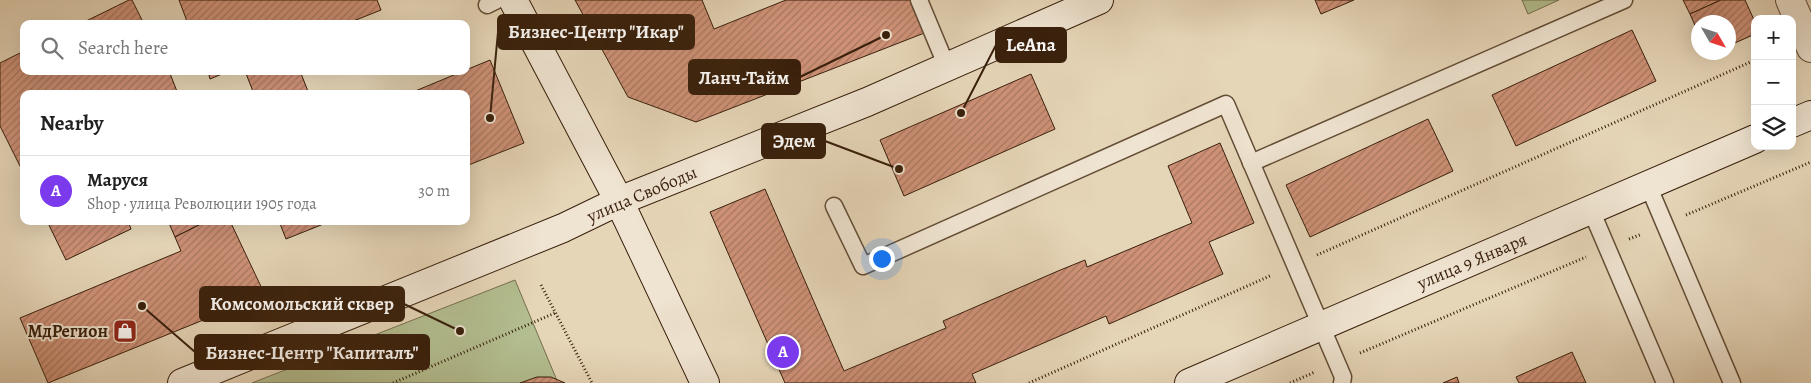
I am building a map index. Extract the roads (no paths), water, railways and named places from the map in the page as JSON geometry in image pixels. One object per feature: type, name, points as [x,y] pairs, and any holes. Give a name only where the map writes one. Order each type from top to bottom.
[{"type":"main road","name":"улица Свободы","points":[[182,383],[868,102],[1099,0]]},
{"type":"main road","points":[[1790,0],[1811,48]]},
{"type":"main road","points":[[499,2],[620,202],[705,383]]},
{"type":"main road","points":[[1796,121],[1811,115]]},
{"type":"main road","name":"улица 9 Января","points":[[1190,383],[1751,141]]},
{"type":"lane","points":[[919,0],[947,67]]},
{"type":"lane","points":[[1251,163],[1624,0]]},
{"type":"lane","points":[[834,206],[863,266],[1226,104],[1343,377],[1342,383]]},
{"type":"lane","points":[[1648,185],[1732,383]]},
{"type":"lane","points":[[1591,210],[1665,383]]},
{"type":"place","name":"Ланч-Тайм","points":[[886,35]]},
{"type":"place","name":"LeAna","points":[[961,113]]},
{"type":"place","name":"Бизнес-Центр \"Икар\"","points":[[490,118]]},
{"type":"place","name":"Эдем","points":[[899,169]]},
{"type":"place","name":"Бизнес-Центр \"Капиталъ\"","points":[[142,306]]},
{"type":"place","name":"МдРегион","points":[[125,331]]},
{"type":"place","name":"Комсомольский сквер","points":[[460,331]]},
{"type":"place","name":"Маруся","points":[[783,352]]}]
